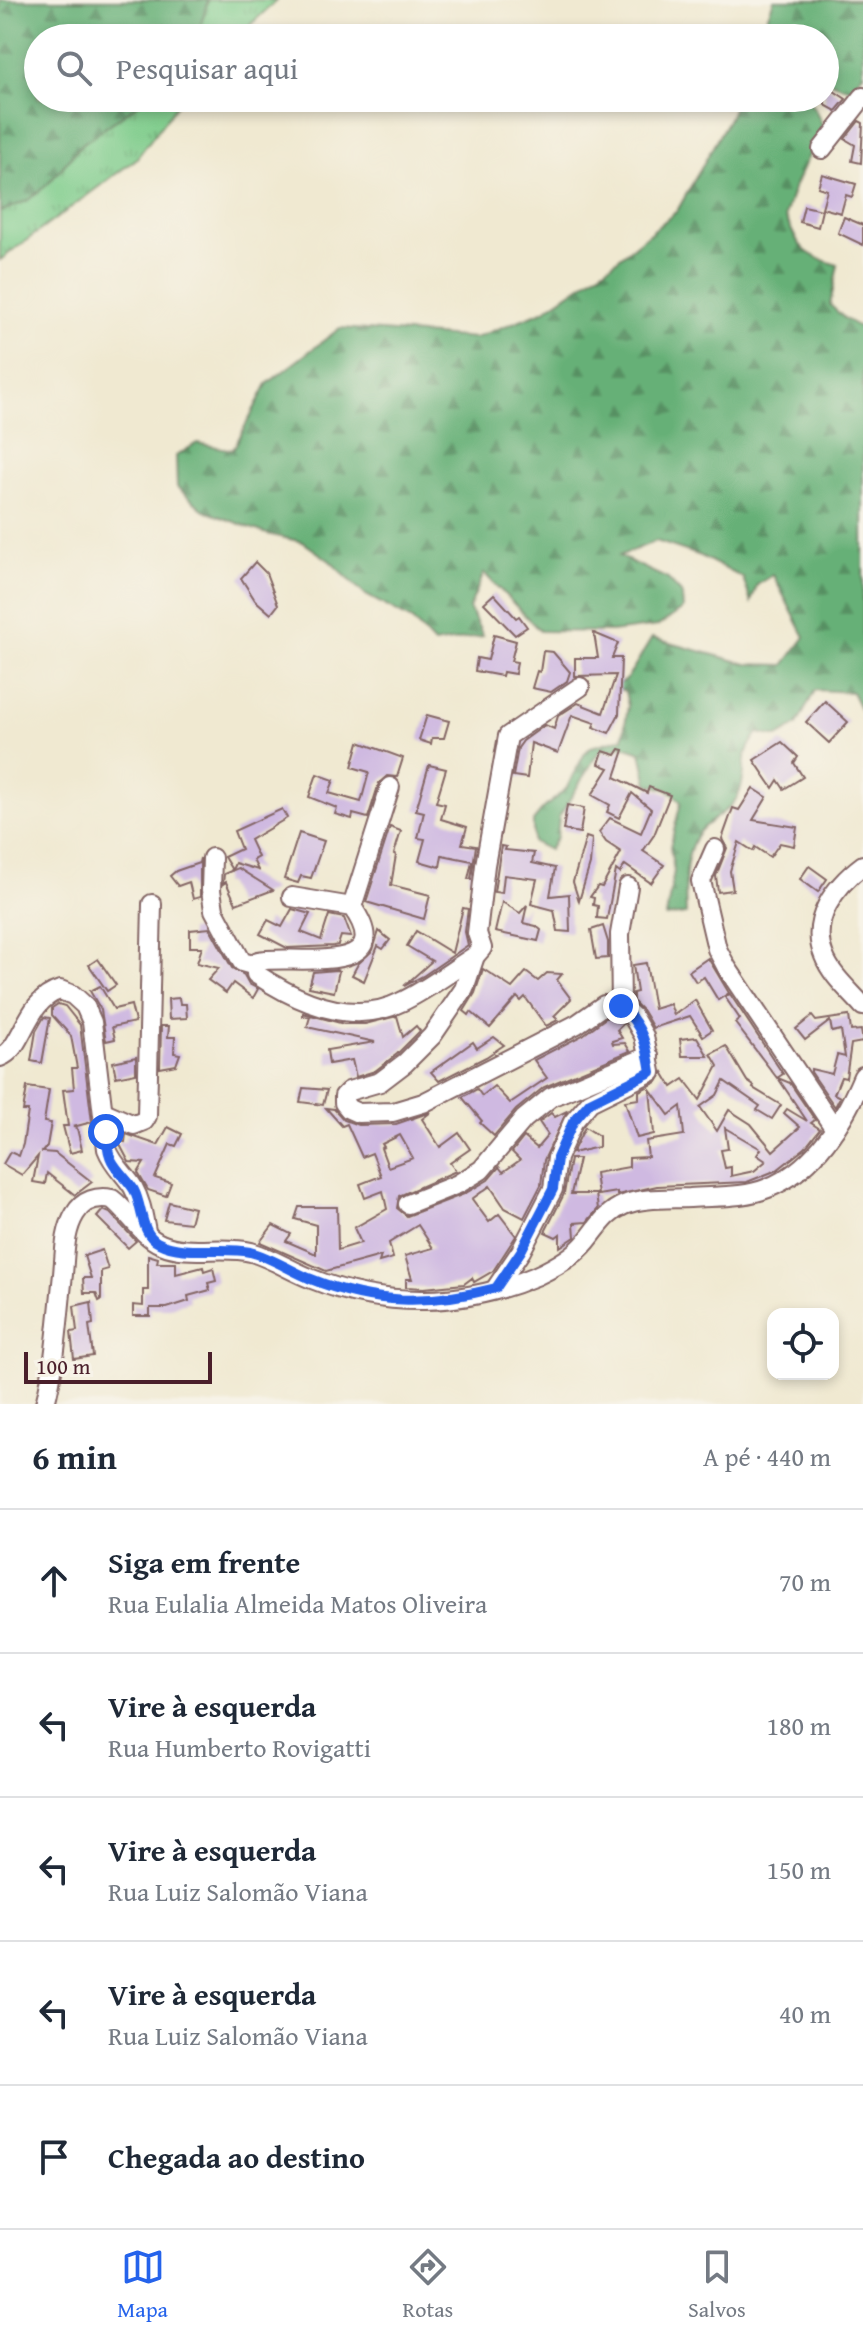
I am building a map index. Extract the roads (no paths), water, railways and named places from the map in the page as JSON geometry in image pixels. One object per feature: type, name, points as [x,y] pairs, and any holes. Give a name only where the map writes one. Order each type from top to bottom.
[{"type":"street","points":[[822,149],[863,97]]},
{"type":"street","points":[[292,897],[352,907],[363,923],[365,938],[353,953],[333,959],[300,962],[258,961],[256,974],[301,1000],[326,1009],[357,1013],[379,1011],[401,1003],[475,956],[482,948],[477,933],[483,879],[508,736],[580,687]]},
{"type":"street","points":[[352,907],[390,787]]},
{"type":"street","points":[[715,849],[701,881],[717,949],[835,1129]]},
{"type":"street","points":[[212,858],[214,910],[242,962],[256,966]]},
{"type":"street","points":[[863,865],[847,877],[832,898],[821,915],[819,933],[824,957],[863,1006]]},
{"type":"street","points":[[621,1006],[620,934],[628,887]]},
{"type":"street","points":[[104,1112],[134,1125],[144,1121],[147,1116],[152,904]]},
{"type":"street","points":[[475,956],[464,989],[432,1036],[380,1082],[349,1091],[344,1096],[344,1103],[349,1109],[358,1113],[393,1112],[423,1103],[577,1024],[604,1005],[621,1006],[633,1017],[644,1036],[651,1072],[590,1102],[573,1122],[557,1158],[553,1189],[521,1251],[496,1288]]},
{"type":"street","points":[[0,1057],[8,1054],[33,1010],[48,994],[60,990],[73,995],[85,1006],[96,1038],[107,1149],[112,1161],[133,1187],[142,1207],[146,1231]]},
{"type":"street","points":[[408,1204],[458,1184],[481,1170],[524,1119],[551,1097],[649,1056]]},
{"type":"street","points":[[45,1404],[53,1371],[66,1233],[82,1204],[94,1199],[112,1199],[159,1243],[189,1250],[251,1252],[313,1280],[359,1294],[414,1302],[456,1298],[535,1276],[563,1261],[584,1245],[604,1217],[625,1204],[743,1195],[767,1188],[797,1172],[835,1129],[863,1076]]}]
